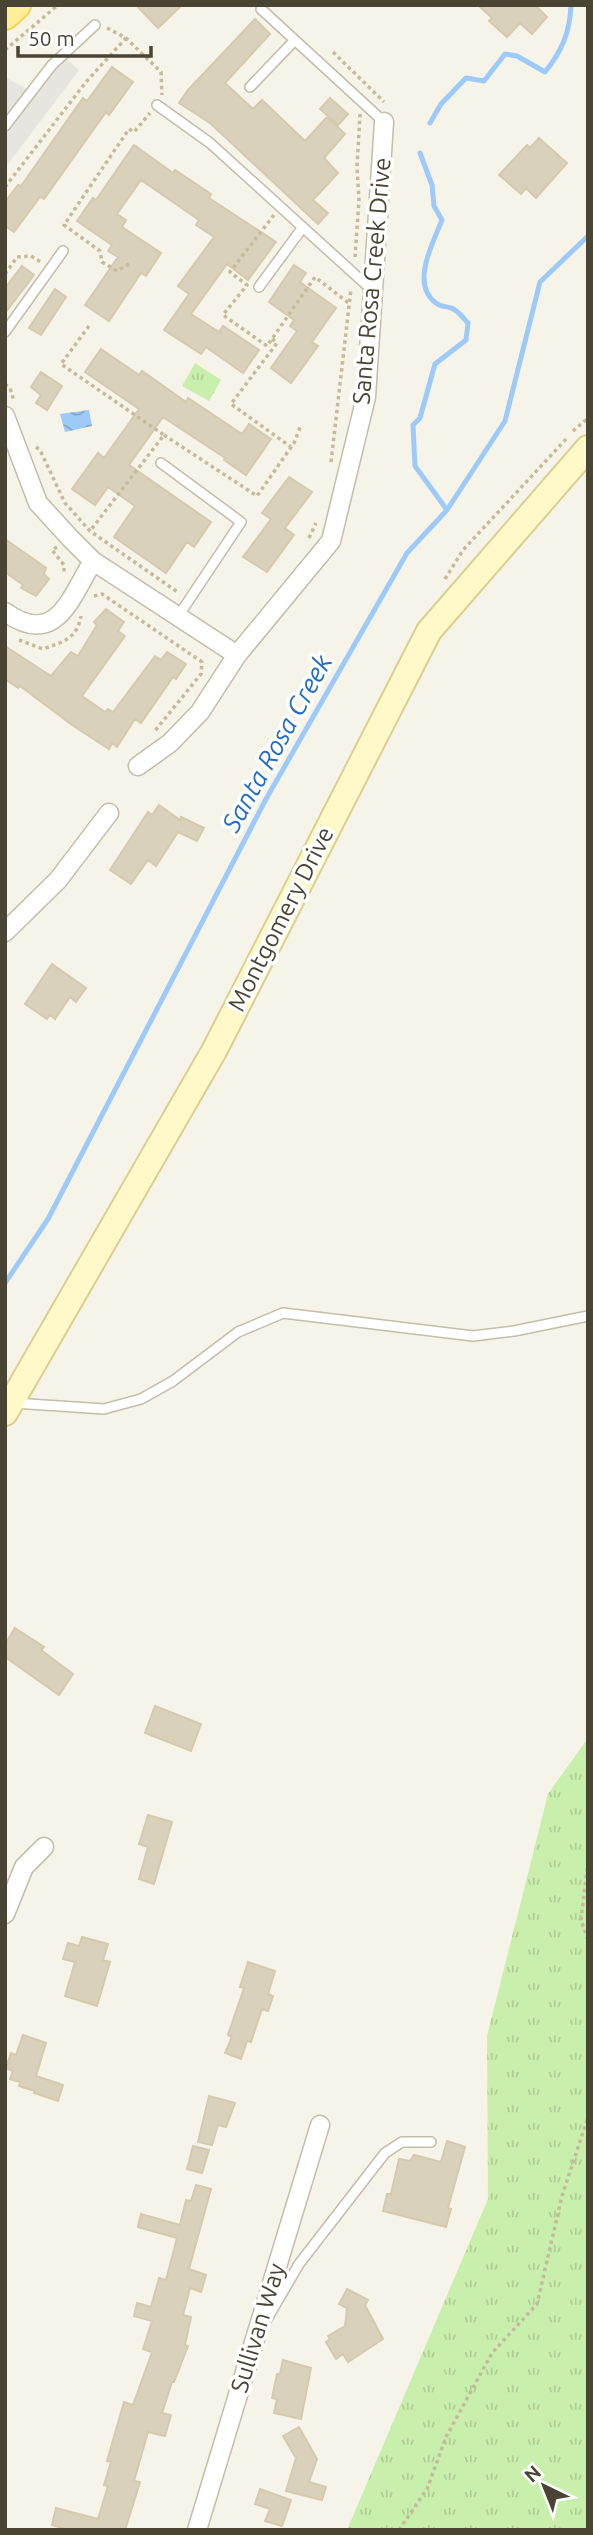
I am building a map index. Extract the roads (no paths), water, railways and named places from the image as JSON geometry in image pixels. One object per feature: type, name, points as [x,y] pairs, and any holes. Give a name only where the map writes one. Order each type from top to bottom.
[{"type":"main road","points":[[5,15],[16,5]]},
{"type":"street","name":"Santa Rosa Creek Drive","points":[[138,766],[170,743],[200,712],[237,655],[331,541],[366,397],[384,122]]},
{"type":"street","points":[[12,414],[38,503],[70,538],[93,561],[237,655]]},
{"type":"street","name":"Montgomery Drive","points":[[9,1408],[214,1051],[429,631],[588,448]]},
{"type":"street","points":[[5,612],[22,624],[43,626],[61,614],[93,561]]},
{"type":"street","points":[[5,932],[58,880],[109,813]]},
{"type":"street","points":[[5,1914],[24,1867],[44,1847]]},
{"type":"street","name":"Sullivan Way","points":[[197,2530],[320,2125]]},
{"type":"lane","points":[[261,9],[384,122]]},
{"type":"lane","points":[[5,126],[52,65],[95,25]]},
{"type":"lane","points":[[250,87],[294,41]]},
{"type":"lane","points":[[156,105],[210,143],[373,291]]},
{"type":"lane","points":[[259,287],[303,228]]},
{"type":"lane","points":[[5,332],[63,251]]},
{"type":"lane","points":[[161,463],[241,522],[179,615]]},
{"type":"lane","points":[[9,1408],[104,1409],[141,1399],[173,1381],[238,1332],[283,1313],[473,1336],[588,1316]]},
{"type":"lane","points":[[260,2324],[269,2316],[299,2264],[384,2153],[402,2141],[431,2142]]},
{"type":"water","points":[[89,410],[92,426],[65,432],[60,414]]},
{"type":"waterway","points":[[430,123],[441,104],[466,78],[484,81],[505,54],[517,56],[545,72],[564,41],[571,5]]},
{"type":"waterway","points":[[420,153],[432,185],[434,206],[442,220],[429,251],[424,274],[425,285],[428,295],[436,303],[456,310],[468,323],[466,340],[435,364],[420,418],[413,425],[415,466],[447,510]]},
{"type":"waterway","name":"Santa Rosa Creek","points":[[5,1283],[48,1219],[266,799],[407,553],[447,510],[505,421],[540,282],[588,236]]}]
